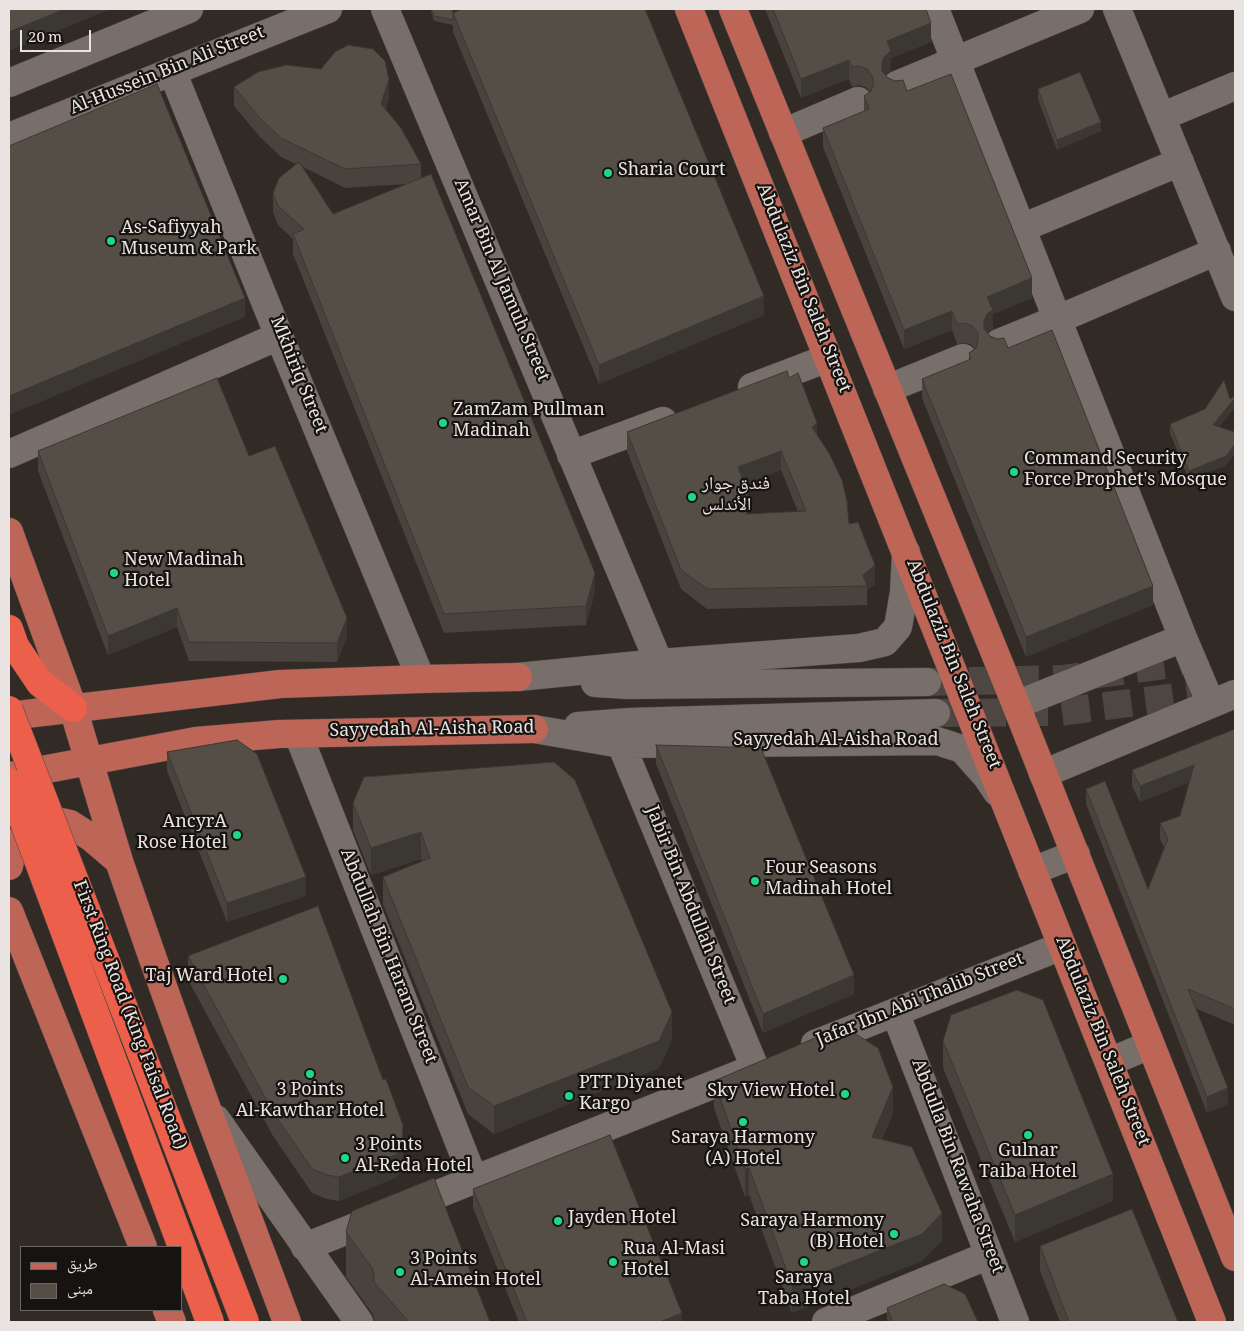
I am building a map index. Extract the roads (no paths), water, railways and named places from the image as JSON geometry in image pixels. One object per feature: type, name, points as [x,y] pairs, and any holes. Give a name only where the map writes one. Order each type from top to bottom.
[{"type":"highway","points":[[9,629],[15,646],[40,683],[73,708]]},
{"type":"highway","name":"First Ring Road (King Faisal Road)","points":[[9,710],[245,1322]]},
{"type":"highway","name":"First Ring Road (King Faisal Road)","points":[[9,782],[182,1246]]},
{"type":"highway","name":"First Ring Road (King Faisal Road)","points":[[182,1247],[210,1322]]},
{"type":"main road","name":"Abdulaziz Bin Saleh Street","points":[[689,9],[1212,1322]]},
{"type":"main road","points":[[733,9],[1076,854],[1235,1257]]},
{"type":"main road","points":[[9,532],[73,708],[119,861],[206,1106],[287,1322]]},
{"type":"main road","points":[[9,716],[280,684],[518,677]]},
{"type":"main road","name":"Sayyedah Al-Aisha Road","points":[[9,777],[196,741],[298,734],[534,729]]},
{"type":"main road","points":[[9,866],[11,856],[21,838],[38,825],[56,821],[70,824],[92,838],[119,861]]},
{"type":"main road","points":[[9,911],[143,1246]]},
{"type":"street","points":[[9,83],[139,18],[189,9]]},
{"type":"street","name":"Al-Hussein Bin Ali Street","points":[[9,137],[328,9]]},
{"type":"street","name":"Amar Bin Al Jamuh Street","points":[[385,9],[659,664]]},
{"type":"street","points":[[935,9],[1183,638],[1223,699],[1043,774]]},
{"type":"street","points":[[897,84],[1080,9]]},
{"type":"street","points":[[1118,9],[1235,297]]},
{"type":"street","name":"Mkhiriq Street","points":[[172,71],[279,336],[422,679]]},
{"type":"street","points":[[1162,117],[1235,86]]},
{"type":"street","points":[[784,133],[858,101]]},
{"type":"street","points":[[1022,228],[1180,162]]},
{"type":"street","points":[[998,343],[1217,252]]},
{"type":"street","points":[[9,454],[279,336]]},
{"type":"street","points":[[727,396],[828,358]]},
{"type":"street","points":[[887,388],[963,358]]},
{"type":"street","points":[[571,455],[681,414]]},
{"type":"street","points":[[518,677],[859,648],[884,642],[898,627],[904,592],[906,552]]},
{"type":"street","points":[[1016,705],[1183,638]]},
{"type":"street","points":[[518,677],[628,686],[927,682]]},
{"type":"street","points":[[534,729],[630,722],[936,713]]},
{"type":"street","name":"Sayyedah Al-Aisha Road","points":[[534,729],[621,744],[937,741],[962,750],[987,777],[1008,808]]},
{"type":"street","name":"Abdullah Bin Haram Street","points":[[298,734],[474,1180]]},
{"type":"street","name":"Jabir Bin Abdullah Street","points":[[621,744],[755,1068]]},
{"type":"street","points":[[1032,871],[1076,854]]},
{"type":"street","name":"Jafar Ibn Abi Thalib Street","points":[[306,1247],[1062,946]]},
{"type":"street","name":"Abdulla Bin Rawaha Street","points":[[895,1012],[1015,1322]]},
{"type":"street","points":[[1109,1062],[1150,1045]]},
{"type":"street","points":[[206,1106],[359,1322]]},
{"type":"street","points":[[826,1322],[989,1255]]},
{"type":"tunnel","points":[[927,682],[1062,679],[1172,664],[1184,660]]},
{"type":"tunnel","points":[[936,713],[1060,712],[1191,695]]},
{"type":"place","name":"Sharia Court","points":[[608,173]]},
{"type":"place","name":"As-Safiyyah Museum & Park","points":[[111,241]]},
{"type":"place","name":"ZamZam Pullman Madinah","points":[[443,423]]},
{"type":"place","name":"Command Security Force Prophet's Mosque","points":[[1014,472]]},
{"type":"place","name":"فندق جوار الأندلس","points":[[692,497]]},
{"type":"place","name":"New Madinah Hotel","points":[[114,573]]},
{"type":"place","name":"AncyrA Rose Hotel","points":[[237,835]]},
{"type":"place","name":"Four Seasons Madinah Hotel","points":[[755,881]]},
{"type":"place","name":"Taj Ward Hotel","points":[[283,979]]},
{"type":"place","name":"3 Points Al-Kawthar Hotel","points":[[310,1074]]},
{"type":"place","name":"Sky View Hotel","points":[[845,1094]]},
{"type":"place","name":"PTT Diyanet Kargo","points":[[569,1096]]},
{"type":"place","name":"Saraya Harmony (A) Hotel","points":[[743,1122]]},
{"type":"place","name":"Gulnar Taiba Hotel","points":[[1028,1135]]},
{"type":"place","name":"3 Points Al-Reda Hotel","points":[[345,1158]]},
{"type":"place","name":"Jayden Hotel","points":[[558,1221]]},
{"type":"place","name":"Saraya Harmony (B) Hotel","points":[[894,1234]]},
{"type":"place","name":"Rua Al-Masi Hotel","points":[[613,1262]]},
{"type":"place","name":"Saraya Taba Hotel","points":[[804,1262]]},
{"type":"place","name":"3 Points Al-Amein Hotel","points":[[400,1272]]}]
